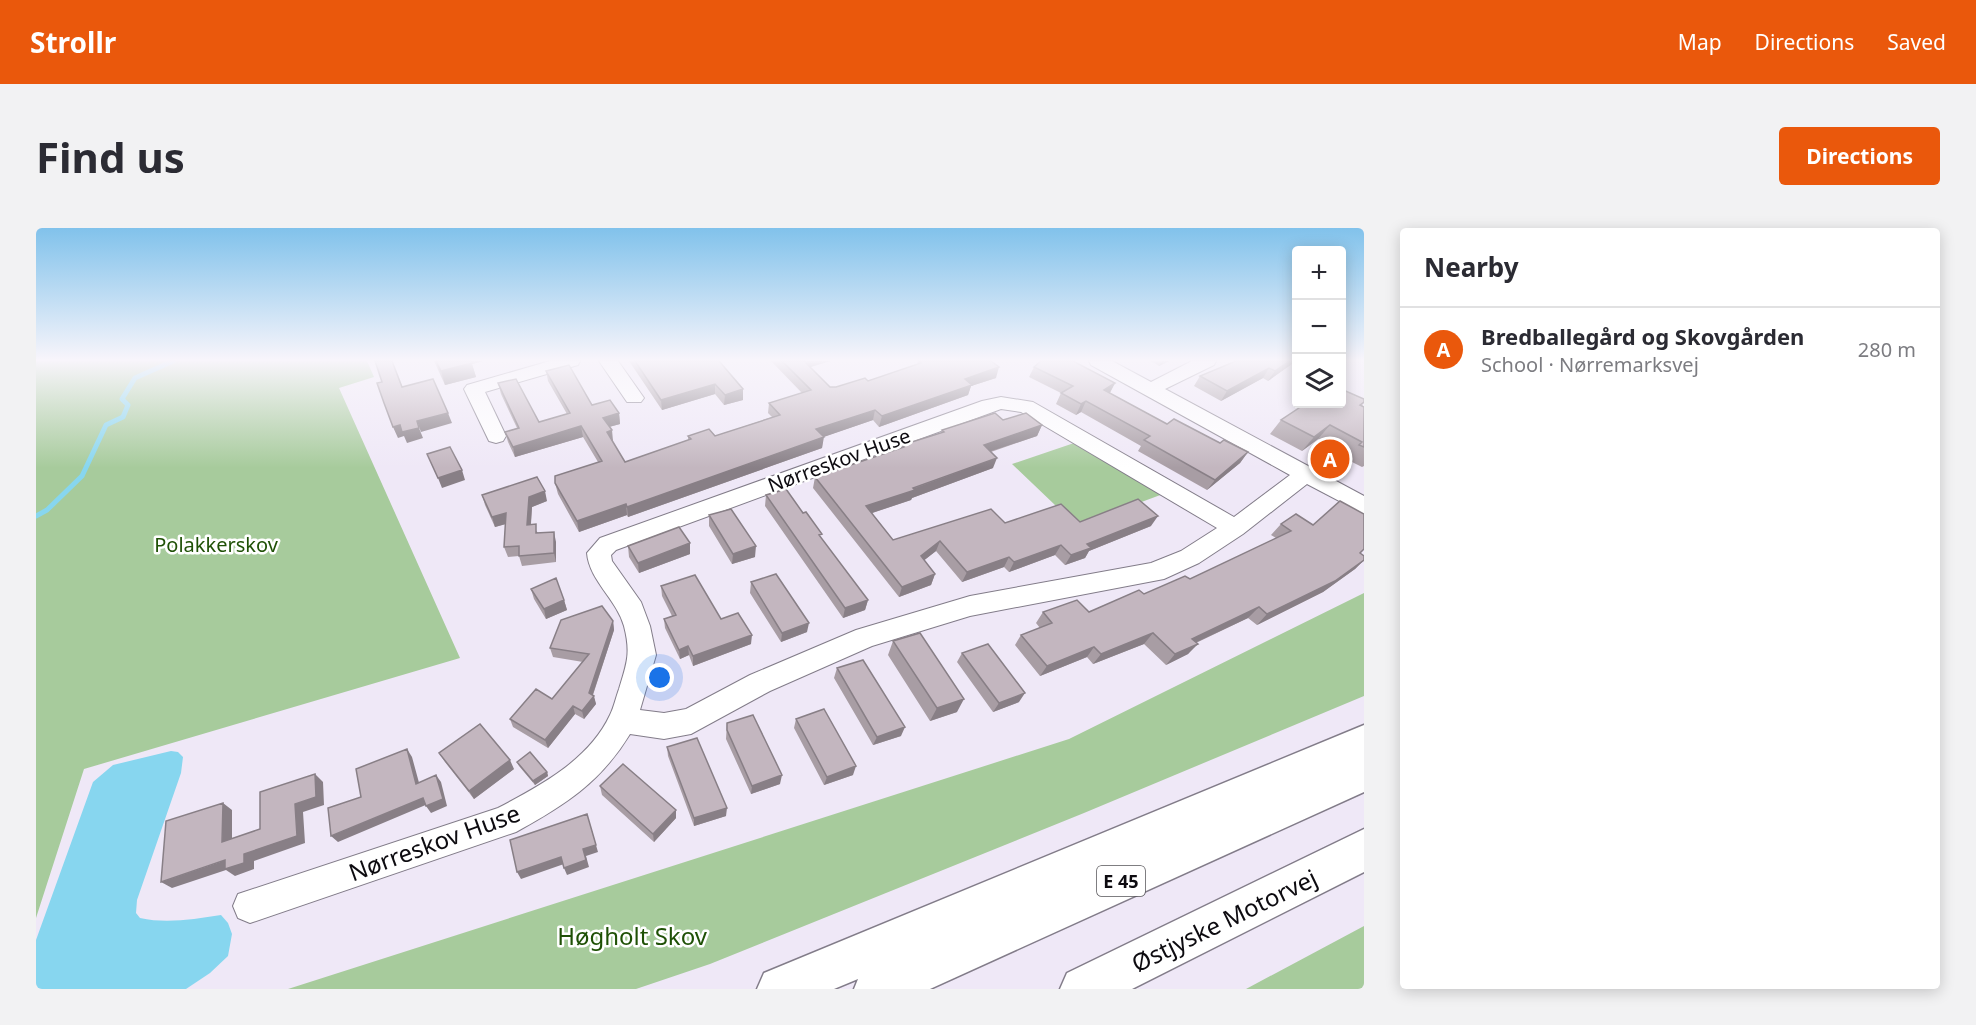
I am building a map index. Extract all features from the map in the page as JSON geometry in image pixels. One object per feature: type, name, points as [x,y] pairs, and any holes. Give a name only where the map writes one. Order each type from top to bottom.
[{"type":"highway","points":[[780,989],[1364,742]]},
{"type":"highway","name":"E 45","points":[[878,989],[1364,773]]},
{"type":"highway","name":"Østjyske Motorvej","points":[[1083,989],[1364,850]]},
{"type":"street","points":[[478,397],[496,436]]},
{"type":"street","points":[[1161,397],[1364,506]]},
{"type":"street","name":"Nørreskov Huse","points":[[250,906],[505,821],[546,799],[578,776],[604,750],[623,720],[643,655],[637,626],[628,602],[600,562],[599,553],[608,544],[1001,402],[1026,406],[1235,528]]},
{"type":"street","points":[[623,720],[664,726],[691,721],[760,683],[865,638],[970,606],[1155,572],[1190,557],[1235,528],[1306,474]]},
{"type":"green space","name":"Polakkerskov","points":[[36,397],[343,397],[460,658],[84,769],[36,918]]},
{"type":"green space","points":[[1077,442],[1163,494],[1077,526],[1012,464]]},
{"type":"green space","name":"Høgholt Skov","points":[[1364,593],[1364,696],[1084,813],[710,964],[636,989],[288,989],[1069,739]]},
{"type":"green space","points":[[1364,926],[1364,989],[1246,989]]},
{"type":"water","points":[[171,751],[178,752],[183,757],[181,773],[137,900],[136,913],[140,918],[160,921],[221,915],[228,923],[232,934],[228,956],[210,973],[186,989],[36,989],[36,940],[93,782],[113,765]]},
{"type":"building","points":[[382,397],[441,397],[448,413],[417,421],[419,428],[402,432],[400,425],[393,427]]},
{"type":"building","points":[[504,397],[525,397],[539,422],[570,413],[561,397],[587,397],[592,405],[610,400],[619,413],[603,418],[612,430],[607,432],[625,462],[691,439],[688,436],[709,429],[715,436],[780,415],[769,403],[790,397],[939,397],[882,416],[875,410],[816,429],[824,437],[627,507],[626,504],[577,521],[555,483],[555,476],[602,461],[581,426],[513,447],[505,432],[519,428]]},
{"type":"building","points":[[659,397],[673,397],[661,400]]},
{"type":"building","points":[[1067,397],[1116,397],[1167,424],[1174,419],[1220,443],[1224,440],[1248,452],[1215,480],[1144,440],[1150,436],[1086,401],[1081,404]]},
{"type":"building","points":[[1346,397],[1358,397],[1364,399],[1360,405],[1364,407],[1364,447],[1359,445],[1362,442],[1330,425],[1314,437],[1281,420],[1299,408],[1346,408]]},
{"type":"building","points":[[995,413],[1003,420],[1026,413],[1042,425],[984,445],[997,458],[913,488],[915,490],[866,506],[893,540],[991,509],[1005,523],[1061,504],[1080,522],[1138,499],[1158,516],[1087,544],[1091,548],[1071,555],[1061,545],[1014,562],[1009,557],[967,572],[940,541],[921,556],[935,574],[902,587],[815,477]]},
{"type":"building","points":[[450,447],[462,470],[438,478],[427,454]]},
{"type":"building","points":[[537,477],[545,491],[529,497],[527,525],[536,524],[536,533],[554,532],[554,553],[519,556],[519,546],[504,547],[506,513],[492,517],[482,495]]},
{"type":"building","points":[[786,489],[803,513],[806,512],[822,534],[819,535],[868,600],[845,608],[766,495]]},
{"type":"building","points":[[1340,501],[1364,514],[1364,549],[1360,553],[1364,556],[1364,560],[1335,581],[1267,614],[1259,607],[1192,639],[1198,644],[1175,654],[1153,633],[1101,654],[1094,647],[1047,666],[1021,635],[1052,623],[1043,612],[1077,600],[1089,612],[1139,590],[1144,594],[1185,576],[1190,579],[1291,531],[1281,524],[1296,514],[1313,525]]},
{"type":"building","points":[[731,509],[756,546],[733,554],[709,515]]},
{"type":"building","points":[[679,527],[690,543],[638,563],[628,546]]},
{"type":"building","points":[[776,574],[809,623],[782,633],[751,582]]},
{"type":"building","points":[[695,575],[721,619],[738,613],[752,635],[693,656],[688,646],[679,650],[664,619],[676,615],[661,586]]},
{"type":"building","points":[[556,578],[564,600],[544,609],[531,589]]},
{"type":"building","points":[[602,606],[613,621],[589,693],[594,696],[582,711],[573,706],[545,740],[510,719],[536,689],[552,699],[589,654],[550,648],[561,620]]},
{"type":"building","points":[[920,633],[964,699],[937,708],[893,641]]},
{"type":"building","points":[[988,644],[1025,693],[999,703],[962,653]]},
{"type":"building","points":[[863,660],[905,727],[877,737],[837,668]]},
{"type":"building","points":[[824,709],[856,766],[827,777],[796,719]]},
{"type":"building","points":[[753,715],[782,775],[752,786],[727,730],[727,723]]},
{"type":"building","points":[[480,724],[510,760],[469,791],[439,753]]},
{"type":"building","points":[[697,738],[727,808],[694,818],[667,747]]},
{"type":"building","points":[[407,749],[416,784],[436,775],[443,799],[426,806],[423,798],[331,836],[328,808],[361,797],[356,769]]},
{"type":"building","points":[[530,752],[547,772],[533,781],[517,762]]},
{"type":"building","points":[[623,764],[676,810],[653,834],[600,786]]},
{"type":"building","points":[[315,774],[316,797],[295,804],[297,836],[244,854],[244,863],[225,869],[225,860],[161,882],[166,821],[223,803],[222,842],[260,829],[260,792]]},
{"type":"building","points":[[587,814],[596,845],[583,849],[586,860],[564,868],[561,857],[517,872],[510,840]]},
{"type":"waterway","points":[[36,516],[47,510],[82,476],[106,425],[123,417],[128,405],[122,399],[124,397]]},
{"type":"place","name":"Bredballegård og Skovgården","points":[[1330,459]]}]
